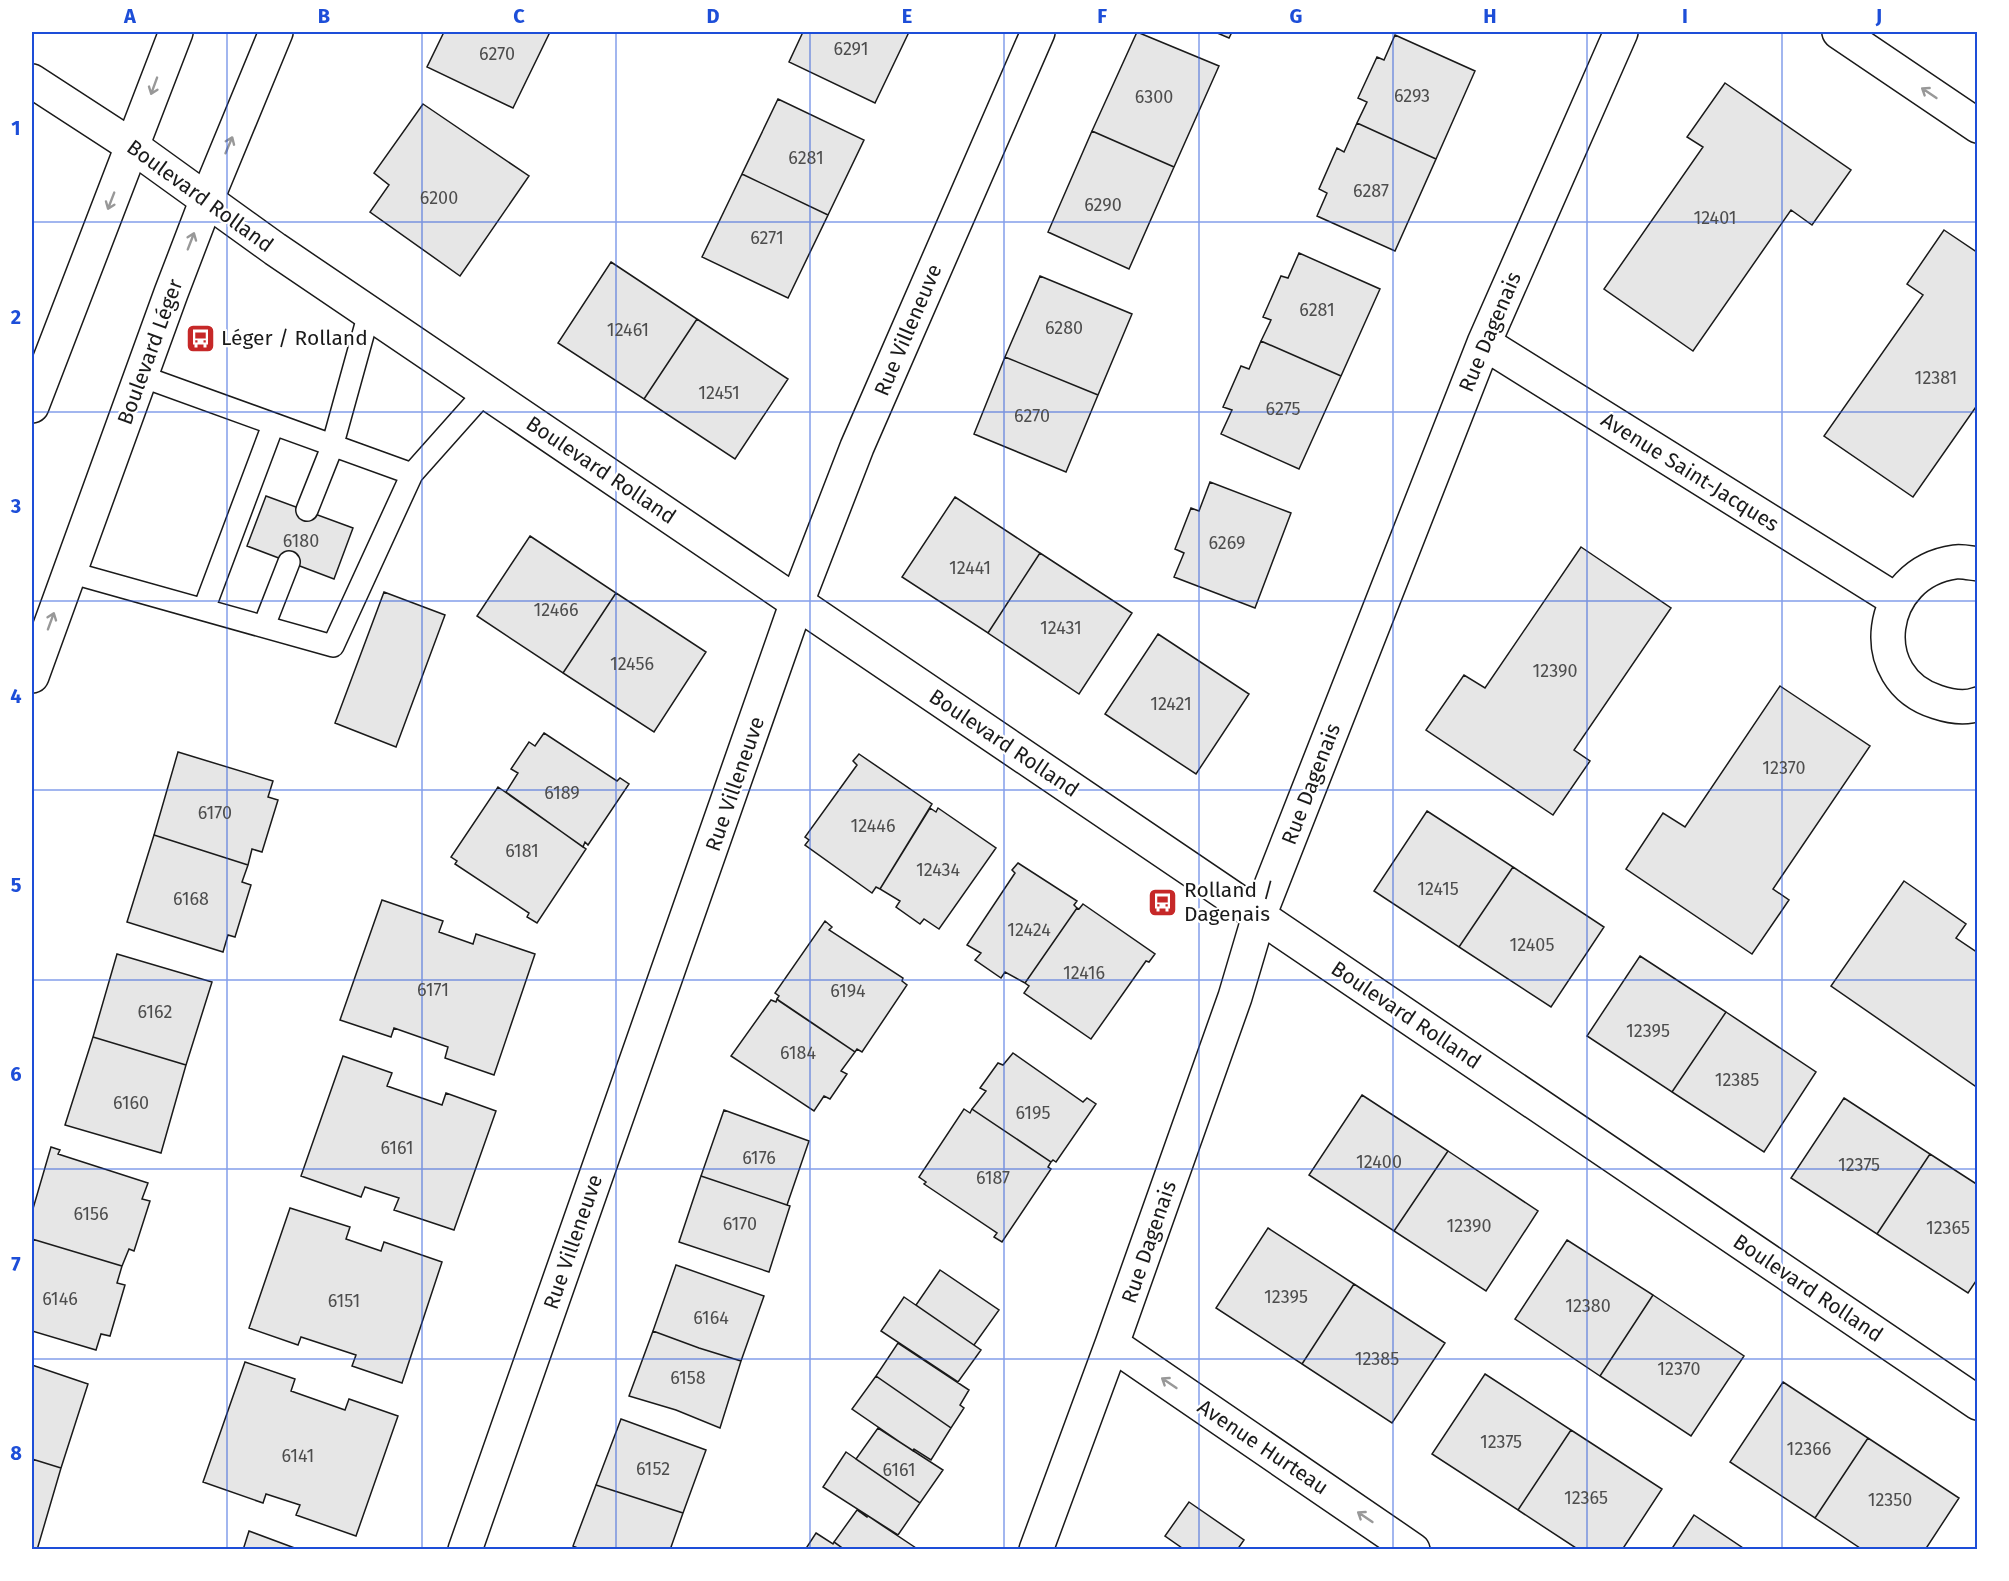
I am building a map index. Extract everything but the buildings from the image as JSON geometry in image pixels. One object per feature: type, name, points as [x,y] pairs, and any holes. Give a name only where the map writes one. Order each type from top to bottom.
[{"type":"street","points":[[32,406],[176,32]]},
{"type":"street","name":"Boulevard Léger","points":[[32,676],[207,199],[276,32]]},
{"type":"street","name":"Rue Villeneuve","points":[[465,1550],[797,602],[857,447],[1038,32]]},
{"type":"street","name":"Rue Dagenais","points":[[1036,1550],[1235,997],[1259,916],[1484,343],[1621,32]]},
{"type":"street","points":[[1839,32],[1977,126]]},
{"type":"street","name":"Boulevard Rolland","points":[[32,81],[132,146],[275,249],[485,392],[1977,1403]]},
{"type":"street","name":"Avenue Saint-Jacques","points":[[1484,343],[1896,600]]},
{"type":"street","points":[[1977,564],[1957,562],[1933,567],[1911,581],[1896,600],[1889,622],[1888,645],[1895,667],[1909,686],[1927,699],[1949,706],[1977,704]]},
{"type":"street","name":"Avenue Hurteau","points":[[1112,1344],[1413,1550]]},
{"type":"lane","points":[[307,510],[332,447],[369,313]]},
{"type":"lane","points":[[141,376],[332,447],[412,474]]},
{"type":"lane","points":[[69,572],[333,646],[412,474],[485,392]]},
{"type":"lane","points":[[204,609],[273,425]]},
{"type":"lane","points":[[264,626],[289,562]]},
{"type":"place","name":"Léger / Rolland","points":[[200,338]]},
{"type":"place","name":"Rolland / Dagenais","points":[[1163,902]]}]
